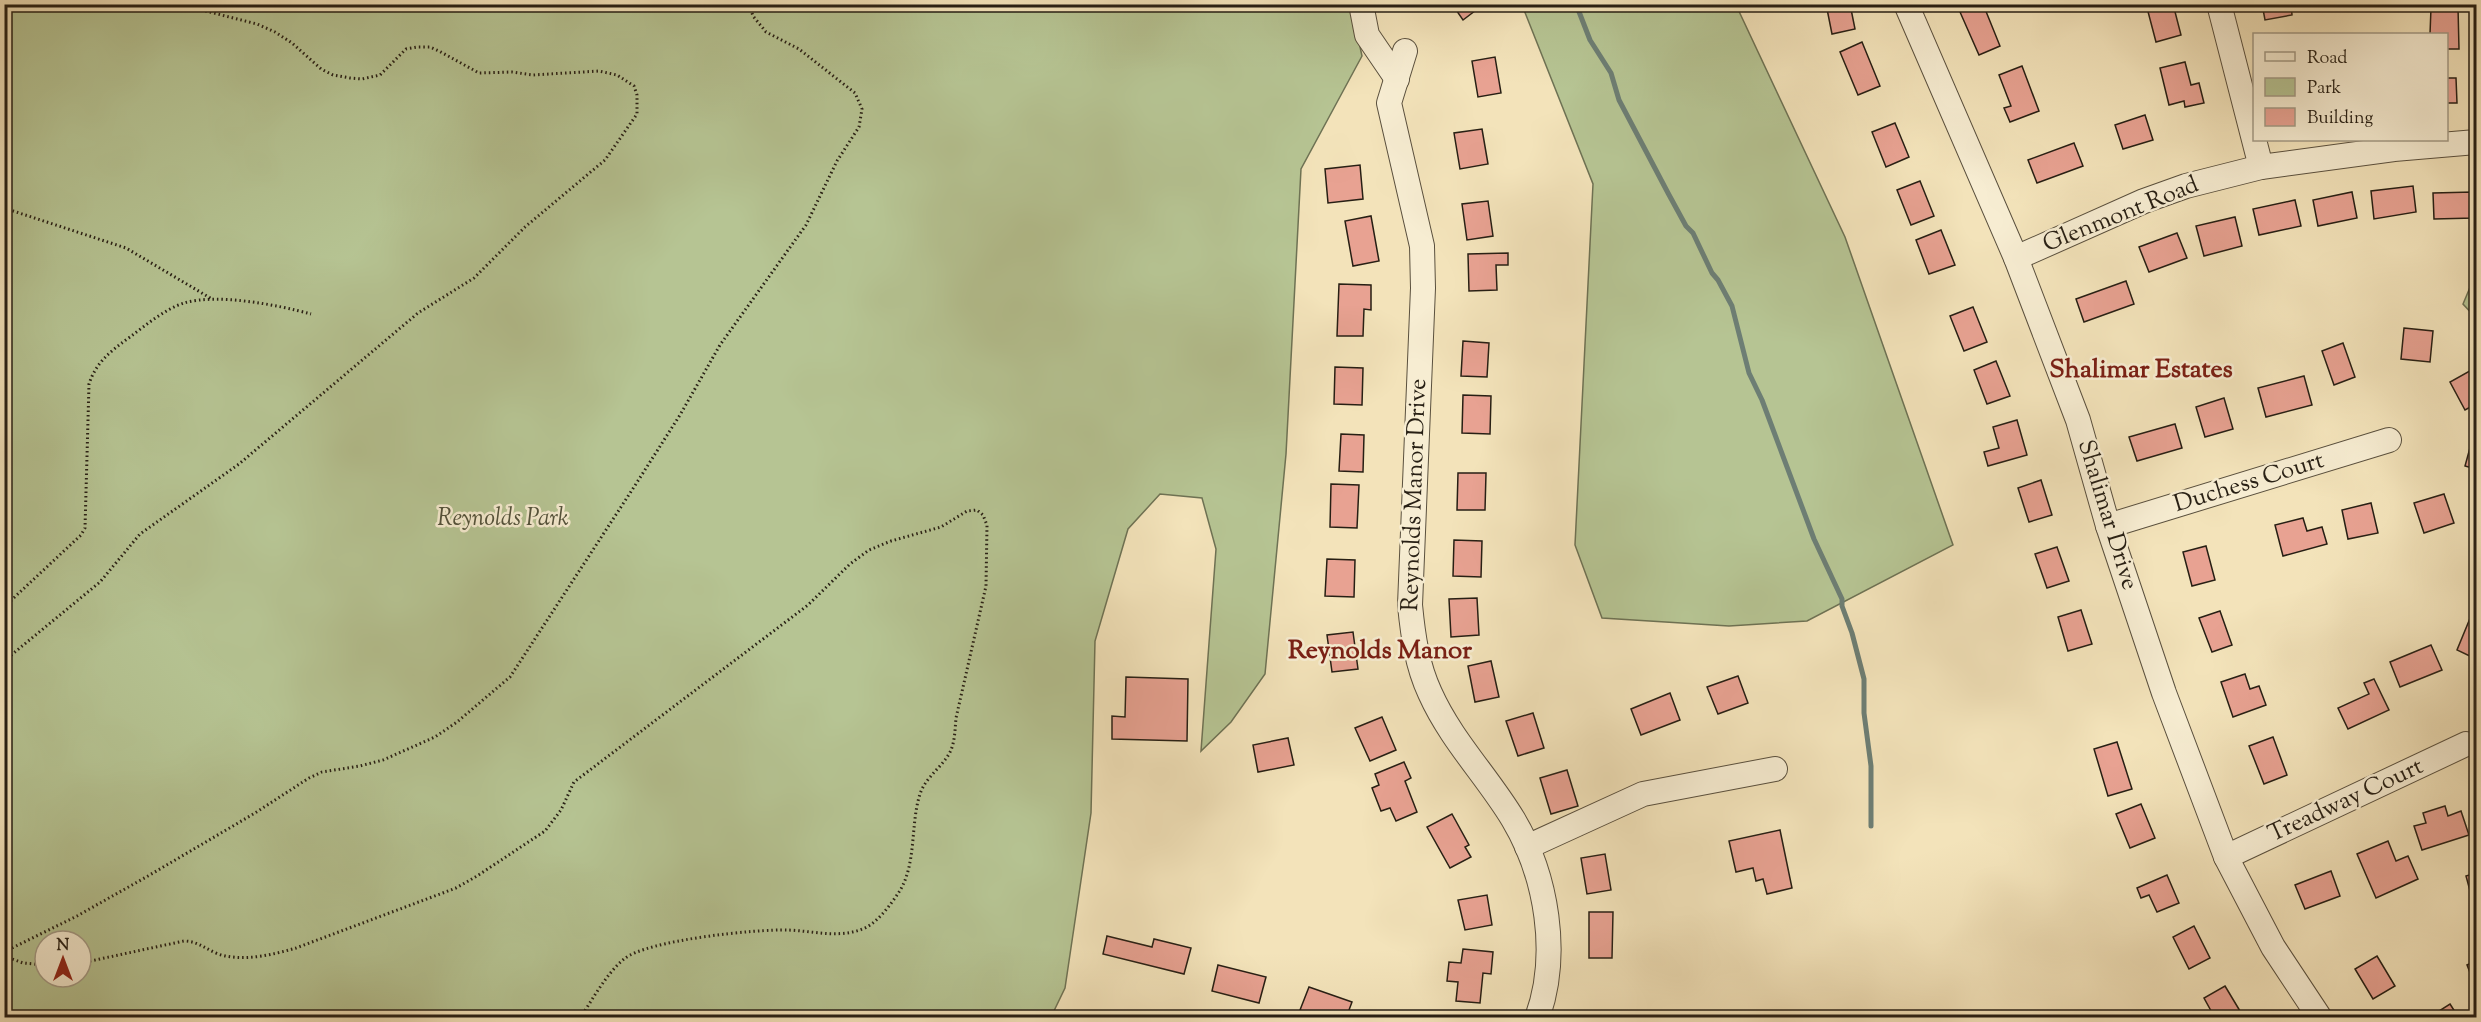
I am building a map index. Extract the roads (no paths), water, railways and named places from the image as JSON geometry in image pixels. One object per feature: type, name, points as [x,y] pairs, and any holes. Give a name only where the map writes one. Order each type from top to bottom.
[{"type":"street","points":[[1360,4],[1367,35],[1397,78]]},
{"type":"street","name":"Shalimar Drive","points":[[1906,4],[2016,258],[2078,420],[2108,526],[2164,693],[2226,858],[2273,946],[2320,1017]]},
{"type":"street","points":[[2219,4],[2253,136]]},
{"type":"street","name":"Reynolds Manor Drive","points":[[1405,51],[1389,102],[1422,246],[1423,288],[1410,605],[1413,638],[1427,685],[1441,713],[1513,819],[1527,847],[1539,880],[1550,956],[1548,981],[1537,1017]]},
{"type":"street","points":[[2254,141],[2261,167]]},
{"type":"street","name":"Glenmont Road","points":[[2016,258],[2144,201],[2186,186],[2261,167],[2372,152],[2476,142]]},
{"type":"street","name":"Duchess Court","points":[[2108,526],[2389,440]]},
{"type":"street","name":"Treadway Court","points":[[2226,858],[2466,744]]},
{"type":"street","points":[[1527,847],[1643,794],[1775,769]]},
{"type":"waterway","points":[[1576,4],[1590,40],[1611,73],[1619,100],[1686,226],[1693,233],[1712,273],[1732,306],[1749,373],[1762,400],[1814,539],[1842,599],[1842,606],[1864,679],[1864,713],[1871,766],[1871,826]]},
{"type":"district","name":"Shalimar Estates","points":[[2141,370]]},
{"type":"district","name":"Reynolds Manor","points":[[1380,651]]},
{"type":"park label","name":"Reynolds Park","points":[[503,519]]}]
